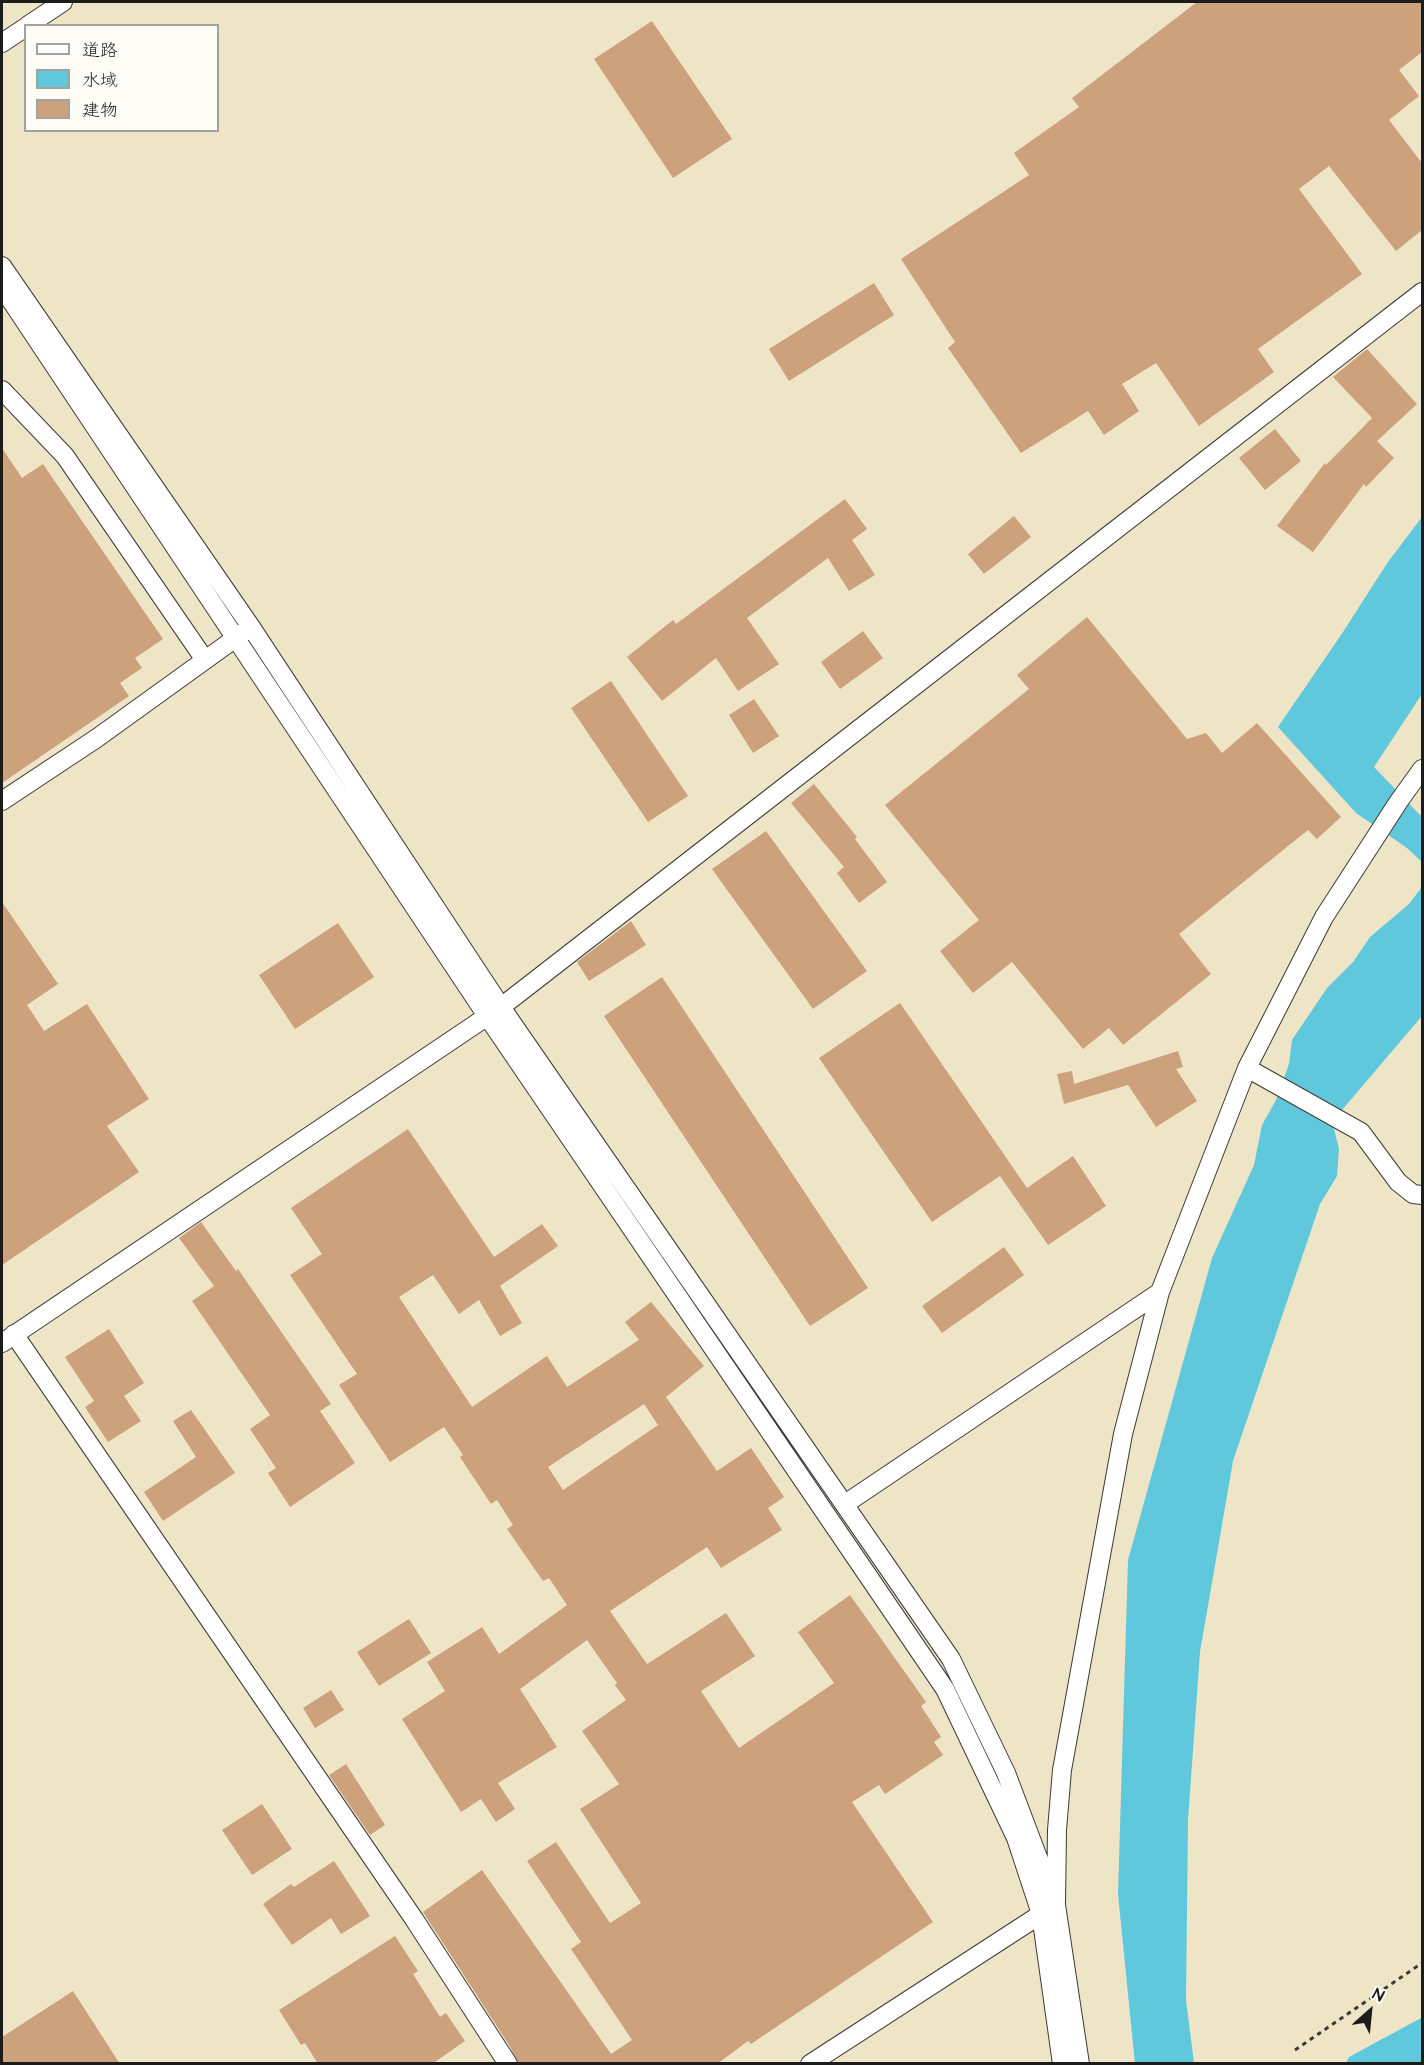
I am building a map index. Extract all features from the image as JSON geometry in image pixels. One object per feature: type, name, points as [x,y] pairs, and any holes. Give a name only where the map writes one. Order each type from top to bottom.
[{"type":"street","points":[[29,24],[63,2]]},
{"type":"street","points":[[2,43],[24,27]]},
{"type":"street","points":[[2,266],[251,627],[494,1012],[945,1689],[1048,1910]]},
{"type":"street","points":[[2,287],[236,638],[494,1012],[845,1504],[951,1659],[1006,1773],[1048,1910],[1080,2064]]},
{"type":"street","points":[[508,2064],[414,1920],[8,1338],[494,1012],[1422,292]]},
{"type":"street","points":[[2,390],[65,456],[205,660]]},
{"type":"street","points":[[2,801],[97,738],[251,627]]},
{"type":"street","points":[[1062,2064],[1048,1910],[1062,1770],[1123,1434],[1160,1292],[1247,1068],[1324,917],[1422,769]]},
{"type":"street","points":[[1247,1068],[1271,1079],[1361,1132],[1398,1182],[1413,1194],[1422,1195]]},
{"type":"street","points":[[845,1504],[1160,1292]]},
{"type":"street","points":[[810,2064],[1048,1910]]},
{"type":"path","points":[[1295,2050],[1422,1963]]},
{"type":"water","points":[[1422,517],[1422,694],[1374,767],[1422,817],[1422,862],[1407,848],[1356,813],[1278,727],[1388,562]]},
{"type":"water","points":[[1422,887],[1422,1016],[1342,1110],[1334,1129],[1339,1149],[1337,1176],[1320,1204],[1233,1461],[1200,1652],[1188,1820],[1186,2000],[1194,2063],[1135,2064],[1118,1894],[1128,1560],[1212,1258],[1254,1165],[1262,1125],[1276,1100],[1289,1064],[1292,1040],[1327,988],[1353,962],[1370,937],[1409,904]]},
{"type":"water","points":[[1421,2018],[1422,2063],[1346,2063],[1349,2057]]},
{"type":"building","points":[[1197,2],[1422,2],[1422,52],[1399,70],[1419,96],[1389,120],[1422,163],[1422,230],[1396,251],[1329,166],[1299,189],[1362,274],[1258,349],[1274,372],[1199,426],[1156,363],[1122,384],[1139,411],[1104,435],[1088,411],[1021,453],[948,348],[955,342],[901,259],[1029,175],[1014,153],[1079,107],[1072,98]]},
{"type":"building","points":[[652,21],[732,139],[673,178],[594,59]]},
{"type":"building","points":[[874,283],[894,315],[789,381],[769,349]]},
{"type":"building","points":[[1367,349],[1417,404],[1377,441],[1394,458],[1366,487],[1364,484],[1313,552],[1277,526],[1325,463],[1326,465],[1372,418],[1333,377]]},
{"type":"building","points":[[1275,429],[1301,461],[1265,490],[1239,458]]},
{"type":"building","points":[[2,448],[22,478],[43,464],[163,639],[135,658],[142,668],[120,683],[129,696],[2,783]]},
{"type":"building","points":[[845,499],[867,529],[852,540],[875,575],[849,591],[828,558],[747,618],[779,664],[738,691],[716,658],[662,701],[627,657],[673,620],[676,624]]},
{"type":"building","points":[[1014,516],[1031,537],[984,574],[968,554]]},
{"type":"building","points":[[1087,617],[1187,739],[1206,733],[1222,753],[1257,723],[1341,817],[1317,839],[1308,830],[1179,934],[1211,974],[1123,1045],[1109,1028],[1083,1049],[1012,962],[973,993],[940,951],[979,920],[885,805],[1029,689],[1017,675]]},
{"type":"building","points":[[863,631],[883,658],[840,689],[821,662]]},
{"type":"building","points":[[611,681],[688,796],[648,822],[571,708]]},
{"type":"building","points":[[754,699],[779,736],[753,753],[729,715]]},
{"type":"building","points":[[814,784],[857,837],[855,839],[887,882],[859,903],[837,873],[844,867],[791,803]]},
{"type":"building","points":[[766,831],[867,971],[813,1009],[712,869]]},
{"type":"building","points":[[2,902],[58,984],[27,1005],[44,1031],[87,1004],[149,1099],[107,1126],[139,1172],[2,1265]]},
{"type":"building","points":[[631,921],[646,945],[589,981],[577,962]]},
{"type":"building","points":[[338,923],[374,977],[295,1029],[259,975]]},
{"type":"building","points":[[662,977],[868,1288],[810,1326],[604,1016]]},
{"type":"building","points":[[900,1003],[1027,1188],[1073,1156],[1106,1206],[1048,1245],[1000,1176],[932,1222],[819,1058]]},
{"type":"building","points":[[1178,1051],[1183,1067],[1176,1069],[1197,1101],[1156,1127],[1128,1085],[1064,1104],[1057,1074],[1072,1071],[1074,1084]]},
{"type":"building","points":[[408,1129],[494,1257],[542,1224],[558,1246],[500,1286],[522,1323],[500,1336],[479,1300],[459,1314],[433,1275],[399,1297],[472,1407],[547,1356],[567,1387],[639,1340],[625,1322],[651,1302],[704,1366],[666,1397],[717,1471],[751,1448],[784,1497],[768,1508],[782,1530],[721,1568],[707,1547],[610,1611],[647,1664],[726,1613],[755,1656],[701,1691],[739,1748],[834,1683],[798,1632],[850,1595],[926,1702],[921,1706],[941,1737],[934,1742],[943,1755],[885,1794],[879,1785],[852,1802],[933,1922],[751,2044],[748,2041],[717,2064],[519,2064],[423,1912],[482,1870],[611,2054],[632,2040],[571,1949],[581,1942],[527,1861],[556,1842],[610,1923],[641,1903],[580,1809],[619,1784],[582,1731],[626,1700],[587,1640],[520,1689],[557,1747],[498,1783],[515,1809],[496,1822],[481,1799],[461,1812],[402,1719],[445,1691],[427,1662],[482,1627],[499,1654],[567,1605],[549,1578],[543,1581],[507,1529],[513,1525],[497,1500],[491,1504],[460,1457],[463,1455],[444,1427],[390,1462],[339,1385],[357,1374],[290,1275],[322,1254],[291,1208]],"holes":[[[644,1404],[658,1425],[563,1490],[548,1467]]]},
{"type":"building","points":[[201,1222],[236,1271],[238,1269],[331,1404],[320,1411],[355,1463],[290,1507],[268,1473],[276,1468],[250,1429],[270,1415],[192,1301],[214,1286],[179,1238]]},
{"type":"building","points":[[1004,1247],[1024,1275],[942,1333],[922,1306]]},
{"type":"building","points":[[109,1329],[144,1383],[124,1396],[141,1421],[108,1442],[85,1407],[94,1401],[65,1357]]},
{"type":"building","points":[[191,1410],[235,1473],[163,1521],[144,1492],[196,1457],[173,1421]]},
{"type":"building","points":[[409,1619],[431,1653],[379,1686],[357,1652]]},
{"type":"building","points":[[331,1690],[344,1710],[315,1728],[303,1708]]},
{"type":"building","points":[[346,1764],[385,1825],[370,1835],[329,1775]]},
{"type":"building","points":[[262,1804],[292,1849],[252,1875],[222,1830]]},
{"type":"building","points":[[334,1861],[370,1916],[341,1934],[331,1918],[292,1945],[263,1904],[291,1884],[294,1887]]},
{"type":"building","points":[[395,1936],[418,1971],[413,1974],[440,2017],[446,2013],[465,2041],[432,2064],[318,2064],[305,2043],[301,2045],[279,2010]]},
{"type":"building","points":[[73,1991],[120,2064],[2,2064],[2,2037]]}]
